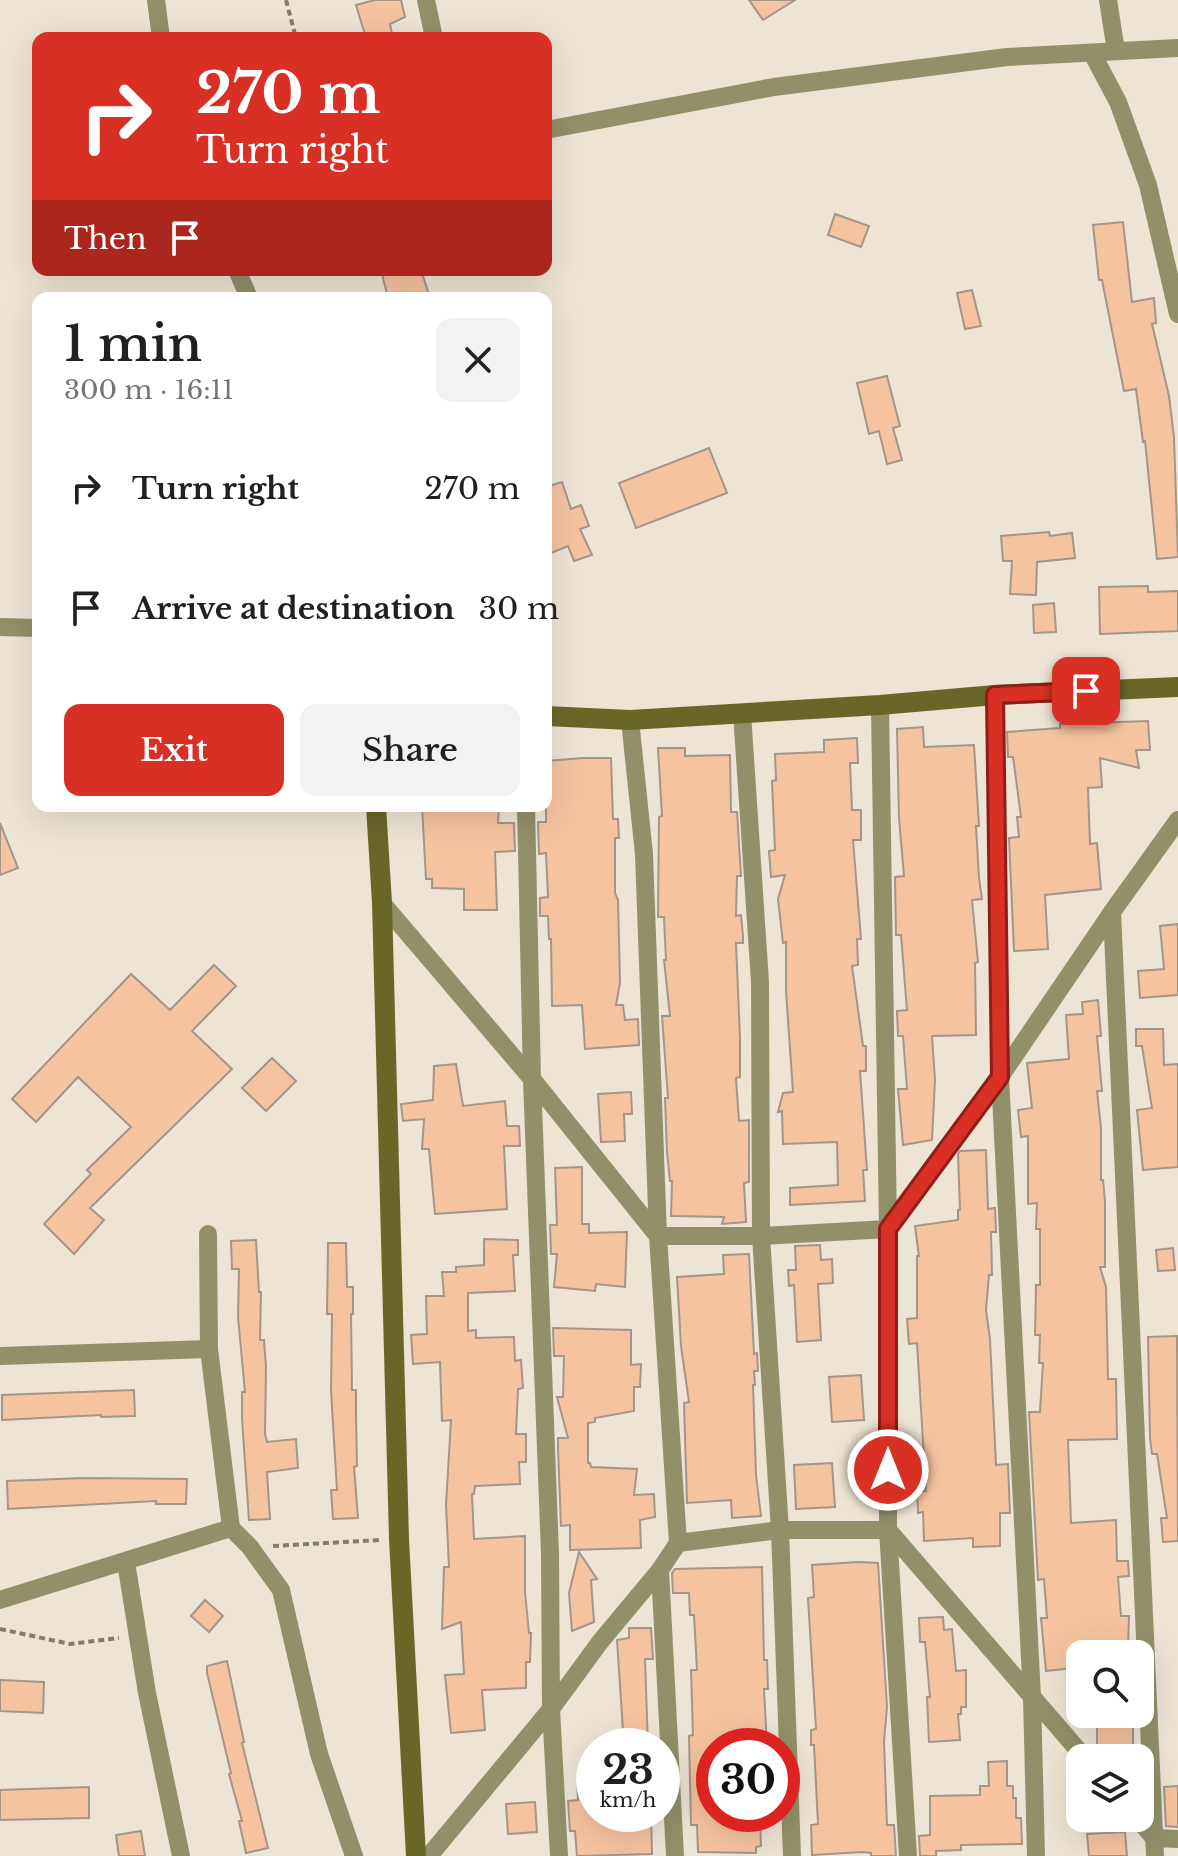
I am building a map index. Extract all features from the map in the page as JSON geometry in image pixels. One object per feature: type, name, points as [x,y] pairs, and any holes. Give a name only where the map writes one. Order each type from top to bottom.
[{"type":"street","points":[[156,0],[160,32]]},
{"type":"street","points":[[426,0],[433,32]]},
{"type":"street","points":[[1108,0],[1116,51]]},
{"type":"street","points":[[552,129],[774,87],[1007,57],[1178,48]]},
{"type":"street","points":[[1092,53],[1118,102],[1148,185],[1178,314]]},
{"type":"street","points":[[0,627],[32,628]]},
{"type":"street","points":[[552,716],[630,720],[995,695],[1178,687]]},
{"type":"street","points":[[995,695],[1000,1077],[1032,1697],[1036,1856]]},
{"type":"street","points":[[880,705],[888,1229],[888,1530],[908,1856]]},
{"type":"street","points":[[742,713],[760,982],[761,1236],[780,1530],[792,1856]]},
{"type":"street","points":[[429,1856],[551,1709],[678,1543],[658,1236],[644,854],[630,720]]},
{"type":"street","points":[[376,812],[382,903],[399,1539],[416,1856]]},
{"type":"street","points":[[526,812],[532,1079],[550,1554],[551,1709],[559,1856]]},
{"type":"street","points":[[888,1229],[1000,1077],[1178,820]]},
{"type":"street","points":[[382,903],[532,1079],[658,1236]]},
{"type":"street","points":[[1112,912],[1155,1847],[1178,1839]]},
{"type":"street","points":[[658,1236],[761,1236],[888,1229]]},
{"type":"street","points":[[208,1234],[209,1349],[231,1528],[250,1547],[276,1582],[283,1597],[319,1754],[354,1856]]},
{"type":"street","points":[[0,1356],[209,1349]]},
{"type":"street","points":[[0,1600],[231,1528]]},
{"type":"street","points":[[678,1543],[780,1530],[888,1530],[1073,1744]]},
{"type":"street","points":[[126,1562],[147,1693],[181,1856]]},
{"type":"street","points":[[660,1570],[675,1856]]},
{"type":"path","points":[[286,0],[294,32]]},
{"type":"path","points":[[250,1547],[399,1539]]},
{"type":"path","points":[[0,1629],[70,1644],[138,1636]]},
{"type":"building","points":[[375,0],[401,0],[405,17],[390,24],[392,32],[364,32],[356,5]]},
{"type":"building","points":[[749,0],[795,0],[763,20]]},
{"type":"building","points":[[835,214],[869,226],[861,247],[828,235]]},
{"type":"building","points":[[1123,222],[1132,302],[1154,298],[1156,323],[1152,324],[1169,396],[1174,437],[1178,557],[1157,559],[1145,441],[1136,389],[1124,391],[1102,280],[1099,280],[1093,225]]},
{"type":"building","points":[[382,276],[423,276],[428,292],[386,292]]},
{"type":"building","points":[[972,290],[981,326],[965,329],[957,293]]},
{"type":"building","points":[[887,376],[900,426],[893,428],[902,460],[887,464],[879,431],[869,434],[857,383]]},
{"type":"building","points":[[709,448],[727,493],[636,528],[619,483]]},
{"type":"building","points":[[562,482],[571,509],[581,505],[589,526],[580,529],[592,555],[574,561],[568,546],[552,553],[552,485]]},
{"type":"building","points":[[1049,532],[1050,536],[1072,533],[1075,558],[1037,562],[1036,595],[1010,594],[1012,561],[1003,561],[1001,536]]},
{"type":"building","points":[[1148,586],[1148,592],[1178,591],[1178,631],[1100,634],[1099,587]]},
{"type":"building","points":[[1054,603],[1056,632],[1034,633],[1033,605]]},
{"type":"building","points":[[1148,721],[1150,750],[1136,750],[1139,768],[1100,758],[1102,787],[1088,788],[1090,844],[1097,843],[1101,889],[1045,895],[1048,949],[1014,951],[1009,838],[1019,837],[1017,817],[1021,817],[1013,757],[1008,757],[1007,732],[1060,728],[1060,724]]},
{"type":"building","points":[[923,727],[924,747],[974,745],[982,899],[972,900],[978,962],[975,963],[976,1035],[932,1036],[935,1080],[932,1140],[903,1145],[898,1089],[907,1089],[903,1036],[898,1036],[897,1011],[907,1010],[901,935],[896,935],[895,877],[904,876],[897,729]]},
{"type":"building","points":[[857,738],[858,763],[850,763],[852,810],[861,810],[861,840],[853,840],[861,939],[857,939],[858,965],[852,966],[863,1046],[866,1046],[866,1071],[860,1071],[867,1170],[863,1170],[865,1201],[790,1205],[790,1188],[838,1185],[837,1142],[783,1144],[782,1111],[778,1112],[783,1093],[793,1092],[786,942],[783,943],[778,899],[785,875],[771,877],[769,851],[775,850],[772,781],[776,780],[775,754],[824,752],[824,740]]},
{"type":"building","points":[[658,748],[685,748],[685,756],[730,755],[731,812],[737,812],[741,876],[737,876],[736,916],[741,915],[743,943],[736,943],[740,1077],[736,1078],[739,1121],[749,1120],[749,1182],[744,1183],[746,1222],[722,1224],[724,1217],[671,1216],[672,1181],[667,1152],[665,1098],[668,1098],[662,1016],[670,1016],[664,960],[664,917],[658,917],[659,817],[662,816]]},
{"type":"building","points":[[611,758],[613,819],[618,819],[619,838],[615,838],[620,983],[616,1005],[623,1005],[625,1020],[638,1019],[639,1045],[585,1049],[582,1005],[552,1006],[548,916],[540,916],[540,898],[548,897],[546,853],[539,854],[538,822],[546,822],[546,812],[552,812],[552,761]]},
{"type":"building","points":[[422,812],[499,812],[498,823],[514,823],[515,851],[495,852],[497,910],[464,910],[464,889],[432,888],[432,879],[426,879]]},
{"type":"building","points":[[0,823],[18,868],[0,875]]},
{"type":"building","points":[[1178,924],[1178,995],[1140,998],[1138,971],[1164,969],[1160,926]]},
{"type":"building","points":[[214,965],[236,986],[192,1031],[232,1069],[90,1208],[104,1220],[74,1254],[44,1224],[91,1174],[87,1170],[131,1127],[78,1077],[36,1122],[12,1099],[131,974],[170,1010]]},
{"type":"building","points":[[1098,1000],[1101,1036],[1097,1036],[1102,1091],[1097,1091],[1101,1180],[1105,1201],[1105,1267],[1100,1267],[1106,1287],[1108,1379],[1116,1379],[1117,1439],[1068,1440],[1071,1523],[1116,1520],[1117,1561],[1128,1561],[1129,1576],[1118,1577],[1121,1616],[1129,1616],[1128,1640],[1066,1640],[1066,1669],[1046,1671],[1041,1618],[1047,1618],[1044,1579],[1038,1580],[1029,1412],[1040,1412],[1043,1363],[1039,1363],[1040,1335],[1035,1335],[1036,1285],[1040,1285],[1040,1229],[1036,1229],[1037,1203],[1028,1204],[1028,1136],[1021,1137],[1018,1110],[1032,1108],[1027,1063],[1069,1059],[1066,1015],[1083,1014],[1082,1002]]},
{"type":"building","points":[[1136,1029],[1163,1029],[1164,1065],[1178,1064],[1178,1167],[1143,1170],[1137,1110],[1152,1108],[1142,1046],[1136,1046]]},
{"type":"building","points":[[272,1058],[296,1081],[266,1111],[242,1088]]},
{"type":"building","points":[[456,1064],[463,1106],[505,1101],[507,1126],[519,1126],[520,1146],[504,1146],[507,1209],[435,1214],[429,1149],[422,1149],[424,1119],[403,1121],[401,1104],[433,1100],[434,1066]]},
{"type":"building","points":[[631,1092],[632,1114],[624,1114],[625,1141],[601,1142],[598,1094]]},
{"type":"building","points":[[986,1150],[988,1209],[995,1208],[996,1232],[991,1232],[992,1275],[989,1275],[986,1310],[996,1465],[1008,1464],[1010,1513],[1000,1513],[1000,1546],[973,1547],[973,1538],[924,1541],[923,1512],[918,1513],[917,1492],[926,1491],[917,1343],[909,1344],[907,1319],[917,1318],[919,1256],[915,1226],[958,1220],[958,1154],[960,1151]]},
{"type":"building","points":[[582,1167],[582,1224],[589,1224],[589,1233],[627,1232],[625,1287],[596,1284],[595,1291],[554,1287],[557,1254],[551,1254],[550,1225],[557,1225],[555,1168]]},
{"type":"building","points":[[484,1239],[518,1240],[518,1255],[513,1255],[515,1291],[468,1293],[468,1331],[476,1330],[476,1338],[514,1337],[515,1361],[521,1360],[523,1388],[518,1389],[516,1434],[526,1434],[526,1462],[519,1462],[520,1484],[475,1486],[472,1494],[474,1539],[525,1536],[530,1662],[526,1662],[526,1688],[482,1690],[485,1730],[451,1733],[445,1675],[464,1674],[461,1622],[442,1629],[444,1567],[449,1567],[446,1505],[451,1420],[442,1421],[440,1362],[413,1364],[411,1335],[427,1334],[426,1296],[444,1296],[442,1272],[456,1272],[456,1267],[484,1265]]},
{"type":"building","points":[[256,1240],[261,1292],[260,1340],[264,1340],[266,1367],[265,1434],[267,1442],[296,1439],[298,1468],[267,1472],[270,1519],[249,1520],[242,1419],[242,1392],[245,1392],[238,1317],[239,1269],[232,1269],[231,1241]]},
{"type":"building","points":[[328,1243],[346,1243],[347,1287],[353,1287],[352,1390],[356,1390],[357,1466],[354,1467],[358,1518],[333,1519],[331,1490],[337,1490],[331,1391],[332,1314],[327,1314]]},
{"type":"building","points":[[820,1245],[821,1260],[832,1259],[833,1283],[818,1284],[821,1340],[797,1342],[794,1285],[789,1286],[788,1270],[796,1270],[795,1246]]},
{"type":"building","points":[[1173,1248],[1175,1270],[1158,1271],[1156,1250]]},
{"type":"building","points":[[749,1254],[754,1354],[757,1353],[758,1371],[754,1371],[753,1385],[756,1475],[761,1516],[732,1518],[731,1500],[687,1503],[684,1403],[689,1402],[681,1346],[677,1277],[724,1274],[723,1255]]},
{"type":"building","points":[[553,1328],[631,1330],[631,1365],[641,1364],[640,1387],[634,1387],[634,1411],[595,1418],[595,1422],[588,1423],[588,1463],[591,1467],[637,1469],[634,1495],[654,1494],[655,1517],[640,1520],[641,1548],[570,1550],[570,1525],[561,1526],[558,1449],[558,1438],[568,1438],[557,1397],[563,1397],[564,1356],[554,1356]]},
{"type":"building","points":[[1177,1336],[1178,1541],[1163,1542],[1161,1518],[1167,1518],[1157,1454],[1152,1454],[1150,1438],[1148,1337]]},
{"type":"building","points":[[861,1375],[864,1420],[832,1422],[829,1377]]},
{"type":"building","points":[[134,1390],[135,1416],[2,1420],[2,1395]]},
{"type":"building","points":[[832,1463],[835,1507],[796,1509],[794,1465]]},
{"type":"building","points":[[187,1479],[186,1504],[156,1504],[156,1501],[8,1509],[7,1481]]},
{"type":"building","points":[[579,1552],[597,1579],[591,1580],[594,1622],[572,1631],[569,1593]]},
{"type":"building","points":[[878,1563],[887,1707],[884,1741],[887,1825],[894,1825],[896,1856],[871,1856],[871,1853],[863,1852],[812,1855],[811,1825],[818,1824],[814,1745],[811,1745],[811,1730],[816,1729],[808,1598],[814,1597],[812,1565]]},
{"type":"building","points":[[762,1567],[764,1660],[767,1660],[768,1689],[764,1689],[766,1728],[696,1728],[696,1825],[691,1825],[689,1736],[693,1735],[691,1670],[697,1670],[694,1615],[690,1615],[689,1593],[673,1593],[672,1573],[675,1569]]},
{"type":"building","points":[[205,1600],[223,1616],[209,1632],[191,1616]]},
{"type":"building","points":[[943,1617],[944,1630],[952,1629],[956,1671],[966,1670],[966,1707],[961,1707],[961,1714],[958,1714],[960,1740],[929,1742],[927,1697],[930,1697],[925,1642],[920,1642],[919,1618]]},
{"type":"building","points":[[629,1628],[651,1628],[653,1659],[645,1659],[647,1728],[623,1728],[617,1640],[629,1638]]},
{"type":"building","points":[[227,1661],[242,1743],[268,1848],[246,1853],[239,1821],[242,1821],[207,1673],[207,1666]]},
{"type":"building","points":[[0,1680],[44,1682],[43,1713],[0,1711]]},
{"type":"building","points":[[1097,1728],[1133,1728],[1133,1744],[1097,1744]]},
{"type":"building","points":[[1007,1761],[1007,1786],[1013,1786],[1016,1818],[1021,1818],[1022,1844],[961,1845],[961,1850],[936,1851],[936,1856],[920,1856],[919,1836],[930,1835],[930,1796],[980,1795],[980,1786],[989,1786],[988,1762]]},
{"type":"building","points":[[1178,1786],[1178,1827],[1166,1826],[1164,1787]]},
{"type":"building","points":[[89,1787],[89,1818],[0,1820],[0,1790]]},
{"type":"building","points":[[576,1800],[576,1832],[651,1832],[652,1854],[577,1856],[575,1831],[570,1831],[568,1801]]},
{"type":"building","points":[[535,1802],[537,1832],[508,1834],[506,1804]]},
{"type":"building","points":[[141,1831],[145,1856],[119,1856],[116,1835]]},
{"type":"building","points":[[697,1832],[761,1832],[761,1846],[756,1847],[756,1853],[698,1852]]},
{"type":"building","points":[[1125,1832],[1127,1856],[1089,1856],[1087,1834]]},
{"type":"route","points":[[888,1470],[888,1229],[1000,1077],[995,695],[1086,691]]}]
